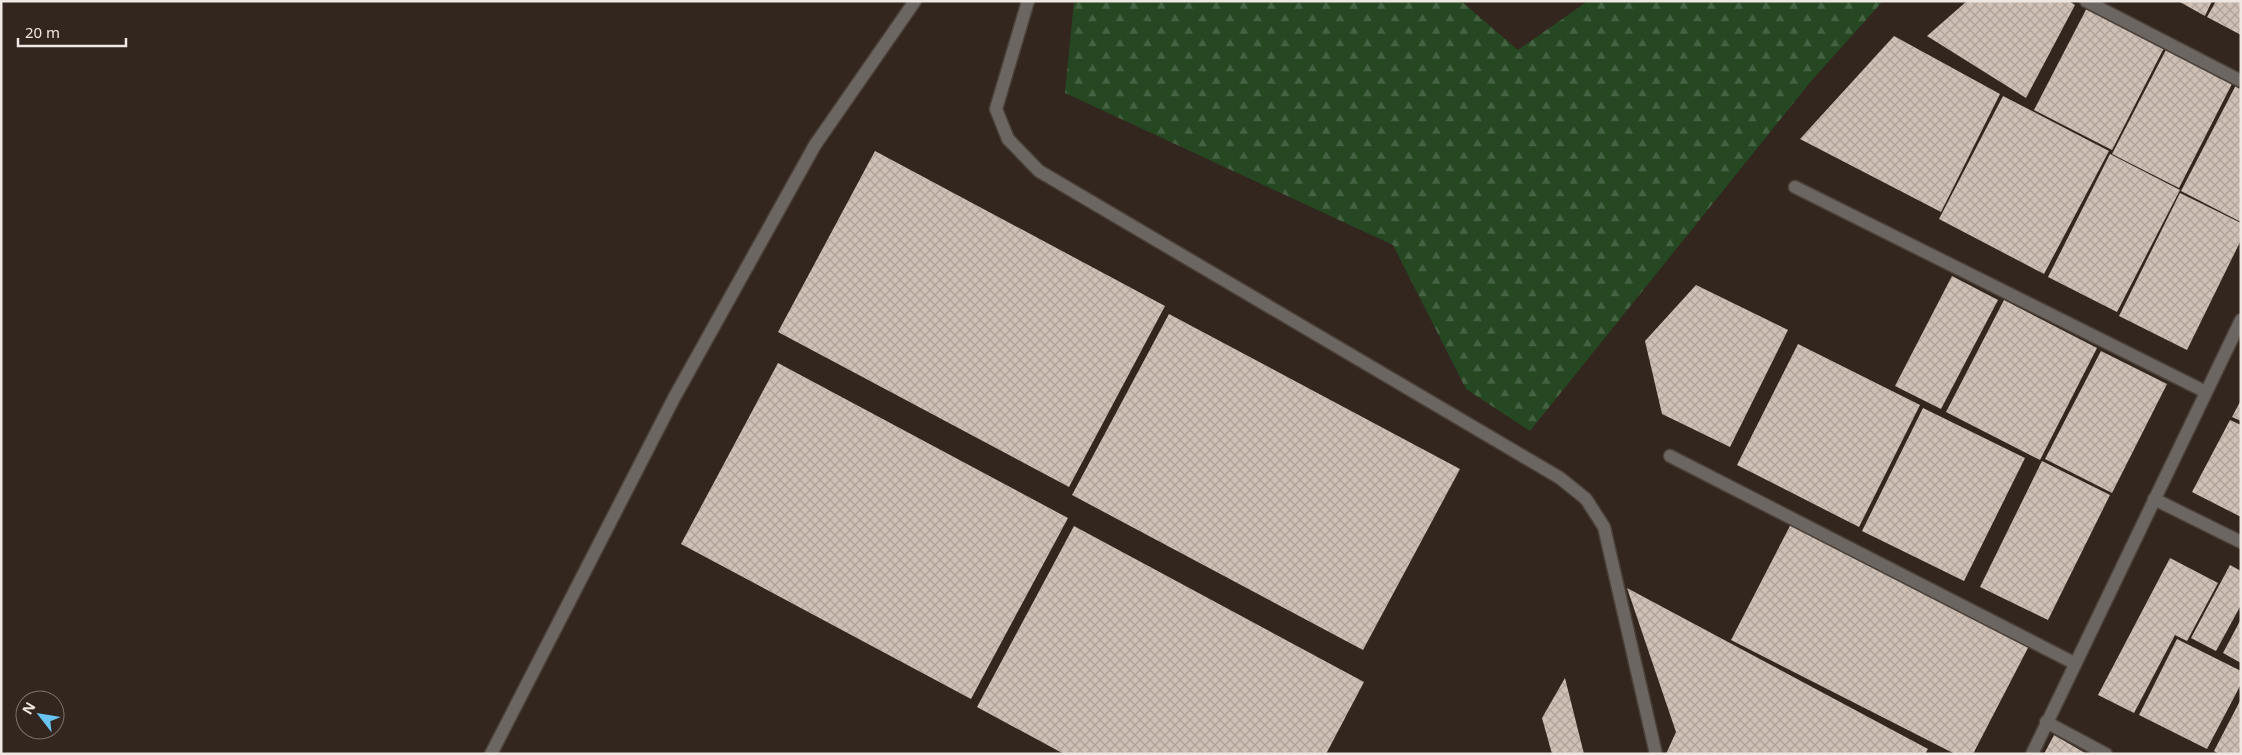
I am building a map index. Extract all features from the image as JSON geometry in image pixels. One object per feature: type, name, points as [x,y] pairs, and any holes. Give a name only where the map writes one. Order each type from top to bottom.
[{"type":"street","points":[[491,754],[674,398],[815,145],[915,1]]},
{"type":"street","points":[[1028,1],[996,109],[1008,139],[1039,171],[1560,478],[1586,499],[1604,527],[1656,754]]},
{"type":"street","points":[[2086,1],[2241,80]]},
{"type":"street","points":[[1795,187],[2206,392]]},
{"type":"street","points":[[2032,754],[2074,663],[2241,320]]},
{"type":"street","points":[[1670,456],[2074,663]]},
{"type":"street","points":[[2154,499],[2241,542]]},
{"type":"street","points":[[2046,722],[2106,754]]},
{"type":"green space","points":[[1074,1],[1461,1],[1518,50],[1588,1],[1883,1],[1812,80],[1530,431],[1466,389],[1393,245],[1065,93]]},
{"type":"building","points":[[1967,1],[2069,1],[2075,5],[2026,98],[1927,36]]},
{"type":"building","points":[[2178,1],[2212,1],[2205,16]]},
{"type":"building","points":[[2216,1],[2241,1],[2241,35],[2207,17]]},
{"type":"building","points":[[2090,2],[2167,42],[2112,150],[2034,110]]},
{"type":"building","points":[[1894,36],[2000,94],[1941,212],[1800,139]]},
{"type":"building","points":[[2168,46],[2234,80],[2179,188],[2112,154]]},
{"type":"building","points":[[2237,83],[2241,85],[2241,222],[2181,191]]},
{"type":"building","points":[[2003,96],[2109,151],[2044,274],[1939,219]]},
{"type":"building","points":[[875,151],[1165,306],[1069,487],[778,332]]},
{"type":"building","points":[[2110,154],[2180,190],[2117,312],[2048,277]]},
{"type":"building","points":[[2180,193],[2241,223],[2241,240],[2187,350],[2119,316]]},
{"type":"building","points":[[1952,276],[1998,300],[1941,409],[1895,386]]},
{"type":"building","points":[[1696,285],[1788,330],[1730,447],[1662,414],[1645,341]]},
{"type":"building","points":[[2004,300],[2097,348],[2040,460],[1946,412]]},
{"type":"building","points":[[1169,314],[1460,469],[1363,650],[1072,495]]},
{"type":"building","points":[[1798,344],[1920,405],[1859,527],[1737,465]]},
{"type":"building","points":[[2101,351],[2167,384],[2112,493],[2045,459]]},
{"type":"building","points":[[778,363],[1068,518],[971,699],[681,544]]},
{"type":"building","points":[[2241,400],[2241,421],[2232,417]]},
{"type":"building","points":[[1923,408],[2025,458],[1964,581],[1862,531]]},
{"type":"building","points":[[2230,420],[2241,425],[2241,517],[2192,492]]},
{"type":"building","points":[[2042,461],[2110,495],[2048,620],[1980,587]]},
{"type":"building","points":[[1792,522],[2030,644],[1973,754],[1955,754],[1731,640]]},
{"type":"building","points":[[1074,526],[1364,682],[1326,754],[1064,754],[977,707]]},
{"type":"building","points":[[2170,558],[2218,583],[2187,641],[2175,635],[2134,713],[2098,695]]},
{"type":"building","points":[[2230,565],[2241,571],[2241,605],[2216,651],[2191,638]]},
{"type":"building","points":[[1627,588],[1928,749],[1925,754],[1666,754],[1676,732]]},
{"type":"building","points":[[2241,619],[2241,663],[2223,653]]},
{"type":"building","points":[[2177,639],[2241,671],[2241,684],[2207,749],[2139,715]]},
{"type":"building","points":[[1565,678],[1584,754],[1552,754],[1542,718]]},
{"type":"building","points":[[2241,699],[2241,754],[2219,754],[2214,751]]},
{"type":"building","points":[[2054,735],[2087,754],[2044,754]]}]
